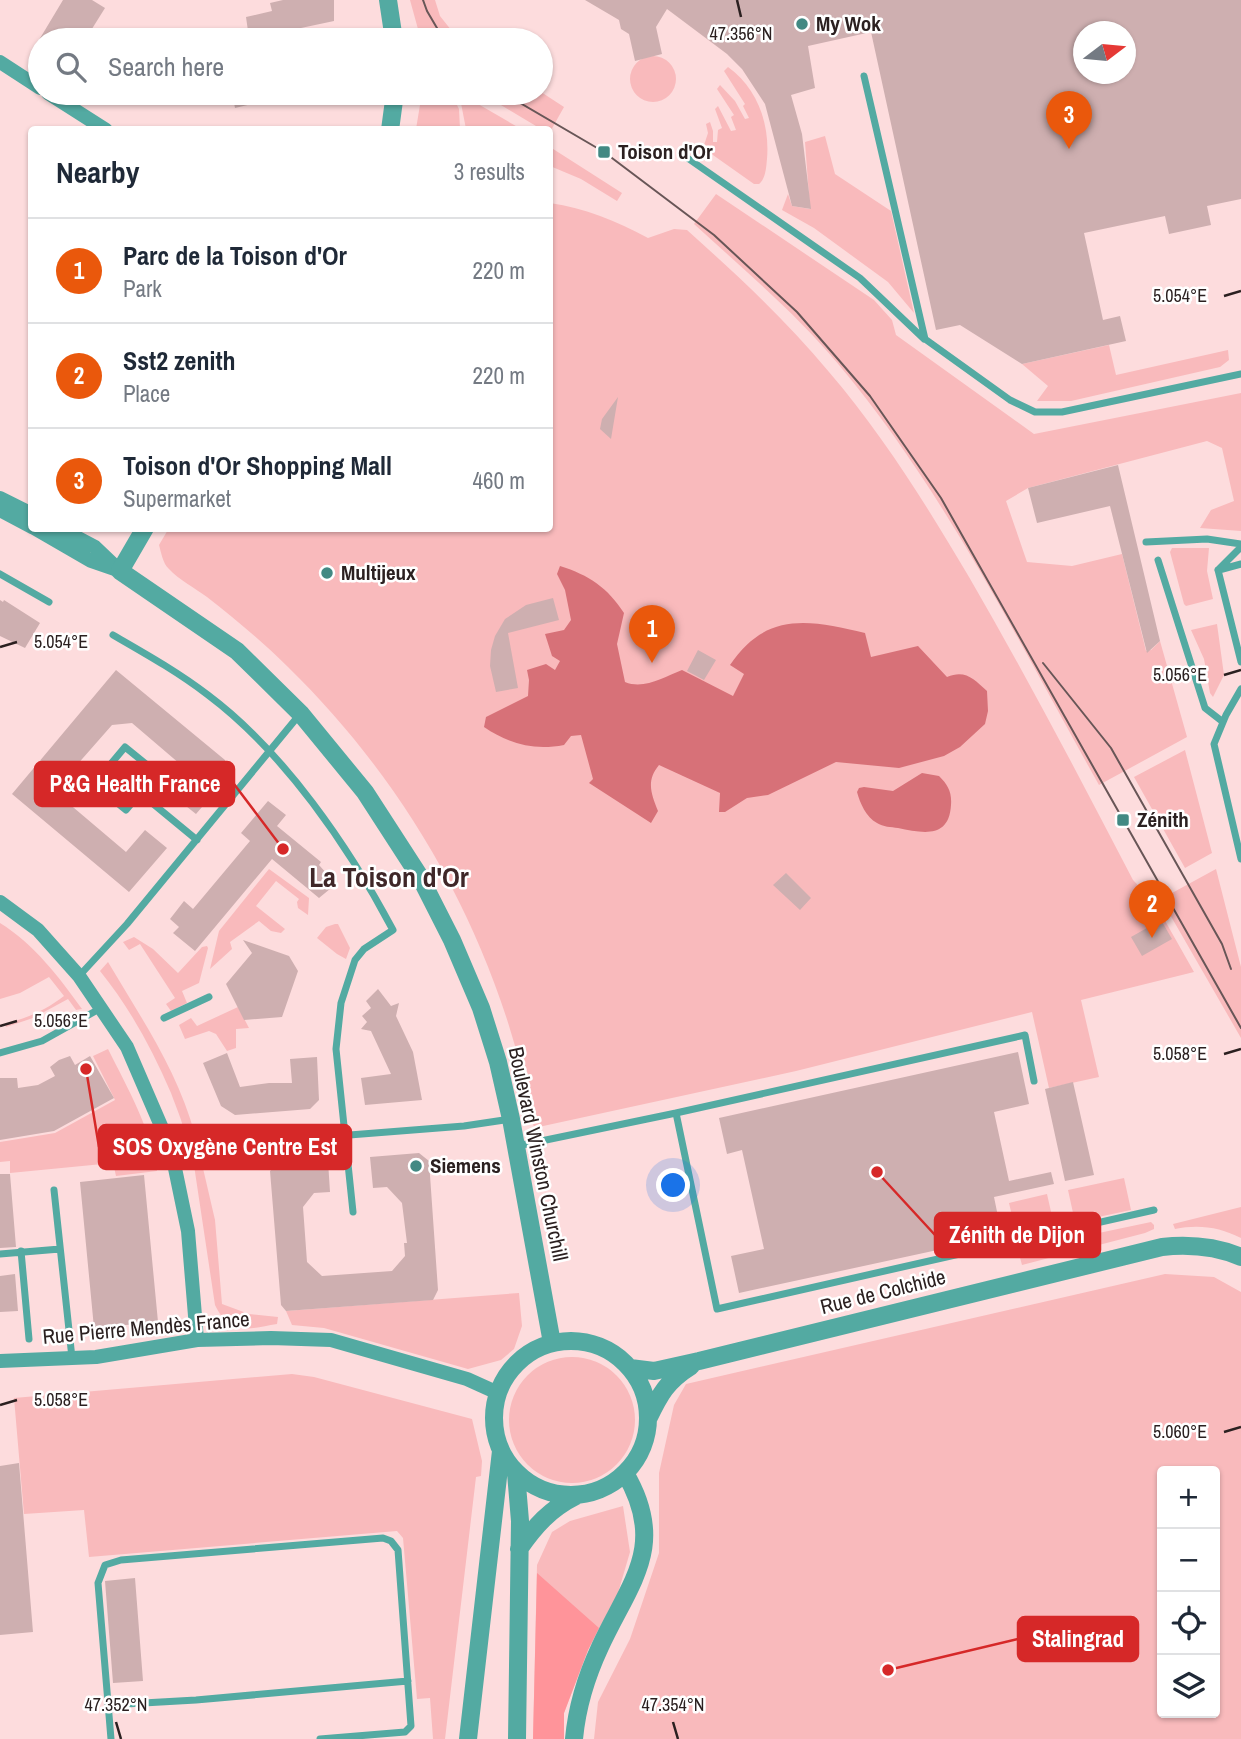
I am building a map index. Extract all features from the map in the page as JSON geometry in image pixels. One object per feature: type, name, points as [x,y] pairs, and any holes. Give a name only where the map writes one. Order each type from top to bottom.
[{"type":"street","points":[[388,0],[392,28]]},
{"type":"street","points":[[0,62],[28,80]]},
{"type":"street","points":[[67,105],[100,126]]},
{"type":"street","points":[[391,126],[393,105]]},
{"type":"street","points":[[0,498],[28,512]]},
{"type":"street","name":"Boulevard Winston Churchill","points":[[0,510],[28,525]]},
{"type":"street","name":"Boulevard Winston Churchill","points":[[40,532],[91,561],[120,570]]},
{"type":"street","name":"Boulevard Winston Churchill","points":[[67,532],[95,547],[120,570],[237,650],[301,714],[365,792],[420,877],[452,940],[481,1008],[498,1062],[552,1343]]},
{"type":"street","points":[[120,570],[143,532]]},
{"type":"street","points":[[0,902],[38,930],[79,976],[127,1047],[171,1149],[188,1231],[197,1340]]},
{"type":"street","name":"Rue de Colchide","points":[[630,1368],[654,1371],[699,1361],[1162,1247],[1208,1247],[1241,1257]]},
{"type":"street","name":"Rue Pierre Mendès France","points":[[0,1361],[96,1357],[197,1340],[331,1340],[467,1379],[498,1394]]},
{"type":"street","points":[[519,1549],[544,1517],[560,1504],[576,1496],[599,1491],[625,1474],[635,1462],[645,1442],[648,1419],[645,1397],[630,1368],[599,1346],[576,1341],[552,1343],[519,1362],[510,1371],[498,1394],[494,1413],[495,1433],[501,1451],[516,1473],[553,1494],[576,1496]]},
{"type":"street","name":"Rue de Colchide","points":[[648,1419],[661,1393],[673,1377],[699,1361]]},
{"type":"street","points":[[468,1739],[501,1451]]},
{"type":"street","points":[[516,1473],[520,1500],[517,1739]]},
{"type":"street","points":[[574,1739],[582,1693],[590,1670],[635,1583],[641,1562],[644,1527],[641,1510],[635,1490],[625,1474]]},
{"type":"lane","points":[[864,76],[925,340]]},
{"type":"lane","points":[[686,157],[860,278],[925,340],[1010,400],[1035,412],[1062,412],[1241,374]]},
{"type":"lane","points":[[1146,542],[1207,539],[1241,546]]},
{"type":"lane","points":[[1218,570],[1241,546]]},
{"type":"lane","points":[[1158,560],[1205,708],[1223,722]]},
{"type":"lane","points":[[1218,570],[1241,564]]},
{"type":"lane","points":[[1218,570],[1241,662]]},
{"type":"lane","points":[[0,574],[49,602]]},
{"type":"lane","points":[[113,635],[163,663],[210,696],[254,736],[331,827],[378,901],[393,930],[364,949],[355,960],[341,1003],[336,1049],[353,1212]]},
{"type":"lane","points":[[1241,689],[1214,744],[1241,859]]},
{"type":"lane","points":[[79,976],[127,924],[301,714]]},
{"type":"lane","points":[[125,747],[157,773],[140,793],[126,810],[94,784],[125,747]]},
{"type":"lane","points":[[140,793],[197,840]]},
{"type":"lane","points":[[164,1018],[209,997]]},
{"type":"lane","points":[[0,1053],[42,1041],[101,1008]]},
{"type":"lane","points":[[516,1146],[1025,1035],[1034,1082]]},
{"type":"lane","points":[[676,1113],[717,1310],[1154,1210]]},
{"type":"lane","points":[[171,1149],[464,1126],[511,1119]]},
{"type":"lane","points":[[54,1190],[72,1358]]},
{"type":"lane","points":[[0,1254],[60,1249]]},
{"type":"lane","points":[[21,1251],[29,1339]]},
{"type":"lane","points":[[111,1739],[98,1583],[105,1565],[121,1560],[383,1538],[391,1541],[398,1550],[411,1726],[405,1732],[320,1739]]},
{"type":"lane","points":[[108,1705],[408,1681]]},
{"type":"shaded area","points":[[410,0],[435,0],[440,16],[450,28],[418,28]]},
{"type":"shaded area","points":[[653,56],[669,63],[676,79],[669,95],[653,102],[637,95],[630,79],[637,63]]},
{"type":"shaded area","points":[[728,67],[747,85],[764,120],[767,159],[764,176],[759,184],[754,184],[703,148],[708,133],[706,124],[710,122],[713,142],[717,142],[718,130],[722,128],[715,109],[718,106],[731,131],[736,130],[731,117],[734,115],[717,89],[720,85],[735,101],[745,119],[749,118],[743,106],[745,104],[724,71]]},
{"type":"shaded area","points":[[553,100],[564,107],[553,127],[536,126],[501,105],[553,105]]},
{"type":"shaded area","points":[[420,105],[457,105],[459,109],[460,126],[416,126]]},
{"type":"shaded area","points":[[461,105],[480,105],[516,126],[465,126]]},
{"type":"shaded area","points":[[825,136],[835,174],[891,211],[914,313],[888,282],[814,228],[782,210],[788,194],[792,206],[810,209],[805,142]]},
{"type":"shaded area","points":[[553,149],[622,193],[617,201],[581,179],[553,167]]},
{"type":"shaded area","points":[[716,194],[874,300],[892,320],[896,335],[1034,434],[1241,393],[1241,531],[1200,528],[1211,510],[1234,501],[1222,448],[1207,441],[1028,488],[1006,501],[1027,562],[1072,566],[1122,554],[1146,651],[1160,641],[1187,737],[1099,785],[979,569],[913,464],[877,413],[805,327],[694,224]]},
{"type":"shaded area","points":[[553,204],[600,216],[648,238],[674,229],[687,230],[796,334],[849,396],[886,446],[969,577],[1012,652],[1133,880],[1155,903],[1194,972],[1081,1000],[1099,1077],[1049,1088],[1032,1012],[796,1071],[534,1128],[520,1063],[476,938],[447,878],[413,821],[376,767],[334,715],[269,649],[207,597],[177,577],[165,564],[159,545],[167,532],[553,532]]},
{"type":"shaded area","points":[[1109,345],[1116,375],[1228,350],[1229,360],[1220,367],[1071,401],[1037,401],[1048,386],[1022,364]]},
{"type":"shaded area","points":[[1172,548],[1209,548],[1207,571],[1213,599],[1186,606],[1184,604],[1170,552]]},
{"type":"shaded area","points":[[560,566],[597,583],[624,613],[617,644],[625,682],[647,684],[682,670],[733,696],[744,674],[730,665],[759,635],[790,624],[826,625],[865,633],[871,657],[918,646],[947,677],[959,674],[973,679],[987,691],[988,711],[985,724],[960,747],[944,756],[899,768],[836,762],[768,795],[747,798],[725,812],[719,812],[720,793],[659,765],[651,782],[658,811],[651,823],[589,783],[593,779],[581,735],[571,736],[564,745],[542,747],[512,742],[484,727],[486,717],[528,696],[527,670],[546,664],[555,670],[560,661],[552,656],[545,634],[564,630],[571,620],[565,590],[557,574]]},
{"type":"shaded area","points":[[1217,624],[1224,675],[1213,697],[1204,659],[1191,630]]},
{"type":"shaded area","points":[[1185,750],[1212,853],[1185,868],[1134,777]]},
{"type":"shaded area","points":[[922,773],[939,776],[950,792],[949,816],[940,829],[925,832],[879,824],[867,813],[858,796],[859,788],[893,791]]},
{"type":"shaded area","points":[[269,869],[309,898],[308,915],[298,908],[299,899],[276,881],[256,906],[285,929],[281,933],[271,931],[259,921],[230,942],[232,949],[210,969],[219,931]]},
{"type":"shaded area","points":[[1216,869],[1241,967],[1241,1038],[1161,899]]},
{"type":"shaded area","points":[[0,923],[35,951],[82,1009],[76,1010],[68,999],[33,1018],[6,1027],[5,1024],[36,1013],[64,996],[49,977],[20,993],[0,999]]},
{"type":"shaded area","points":[[338,924],[350,948],[346,959],[317,938],[326,927]]},
{"type":"shaded area","points":[[134,937],[153,949],[178,973],[202,947],[207,946],[199,983],[182,991],[187,1003],[171,1011],[166,1004],[175,998],[140,944],[129,950],[123,942]]},
{"type":"shaded area","points":[[108,962],[169,1067],[195,1135],[185,1134],[171,1093],[148,1045],[131,1014],[100,971]]},
{"type":"shaded area","points":[[238,1007],[249,1028],[236,1029],[236,1048],[227,1051],[216,1034],[209,1031],[185,1039],[179,1025],[191,1018],[197,1026]]},
{"type":"shaded area","points":[[108,1049],[144,1124],[157,1171],[116,1176],[113,1163],[10,1173],[10,1161],[0,1162],[0,1142],[55,1133],[115,1100],[93,1056]]},
{"type":"shaded area","points":[[199,1151],[215,1220],[222,1304],[249,1314],[278,1317],[277,1324],[249,1328],[234,1326],[227,1322],[215,1305],[192,1152]]},
{"type":"shaded area","points":[[1124,1178],[1131,1210],[1075,1222],[1068,1190]]},
{"type":"shaded area","points":[[1047,1194],[1054,1225],[1016,1233],[1009,1203]]},
{"type":"shaded area","points":[[1241,1207],[1241,1238],[1209,1228],[1175,1229],[1173,1224]]},
{"type":"shaded area","points":[[1151,1222],[1154,1229],[1145,1233],[1022,1265],[1018,1250]]},
{"type":"shaded area","points":[[1165,1274],[1214,1277],[1241,1292],[1241,1739],[594,1739],[598,1702],[630,1639],[659,1553],[659,1473],[674,1405],[686,1384]]},
{"type":"shaded area","points":[[519,1293],[522,1326],[514,1349],[501,1360],[468,1369],[324,1328],[292,1325],[286,1311]]},
{"type":"shaded area","points":[[572,1357],[596,1361],[617,1375],[631,1396],[635,1420],[631,1444],[617,1465],[596,1479],[572,1483],[548,1479],[527,1465],[513,1444],[509,1420],[513,1396],[527,1375],[548,1361]]},
{"type":"shaded area","points":[[292,1374],[314,1377],[472,1419],[482,1461],[481,1476],[476,1477],[445,1739],[433,1739],[430,1698],[417,1699],[403,1538],[397,1531],[89,1557],[84,1510],[24,1514],[14,1398]]},
{"type":"shaded area","points":[[623,1506],[630,1552],[618,1593],[588,1650],[564,1713],[564,1739],[533,1739],[537,1565],[552,1532],[570,1521]]},
{"type":"shaded area","points":[[537,1573],[599,1628],[564,1713],[564,1739],[533,1739]]},
{"type":"building","points":[[63,0],[92,0],[105,8],[92,28],[46,28]]},
{"type":"building","points":[[283,0],[334,0],[334,21],[301,28],[248,28],[246,17],[272,11],[270,3]]},
{"type":"building","points":[[585,0],[1241,0],[1241,199],[1207,206],[1211,225],[1169,234],[1165,216],[1084,233],[1103,320],[1120,316],[1126,341],[1022,364],[960,325],[936,330],[871,32],[808,46],[815,88],[791,95],[802,134],[811,209],[792,206],[765,104],[742,69],[727,54],[667,9],[656,27],[662,54],[635,61],[629,34],[621,29],[619,20]]},
{"type":"building","points":[[618,397],[611,439],[600,429],[602,419]]},
{"type":"building","points":[[1118,465],[1160,641],[1147,653],[1110,506],[1037,523],[1028,488]]},
{"type":"building","points":[[553,598],[559,620],[508,633],[518,688],[496,692],[490,666],[491,650],[495,636],[505,619],[526,605]]},
{"type":"building","points":[[0,600],[40,623],[25,648],[0,636]]},
{"type":"building","points":[[698,650],[716,660],[704,680],[687,671]]},
{"type":"building","points":[[116,670],[225,760],[226,778],[212,795],[214,804],[202,807],[196,814],[172,795],[181,783],[180,764],[132,723],[112,725],[54,791],[126,852],[145,830],[167,848],[129,892],[12,794]]},
{"type":"building","points":[[268,801],[286,815],[277,826],[321,862],[319,865],[336,884],[319,898],[272,859],[195,951],[173,933],[179,927],[170,919],[184,901],[193,909],[250,841],[241,833]]},
{"type":"building","points":[[786,873],[811,898],[800,910],[773,885]]},
{"type":"building","points":[[1161,920],[1172,939],[1142,956],[1131,937]]},
{"type":"building","points":[[243,940],[289,956],[298,971],[282,1017],[244,1020],[226,984],[252,953]]},
{"type":"building","points":[[378,989],[391,1006],[399,1003],[396,1016],[413,1052],[422,1100],[365,1105],[361,1078],[391,1074],[371,1031],[361,1029],[367,1022],[362,1016],[371,1008],[366,1001]]},
{"type":"building","points":[[1018,1052],[1029,1104],[994,1112],[1009,1181],[1051,1172],[1054,1184],[994,1197],[1002,1236],[739,1293],[731,1256],[764,1249],[742,1150],[727,1154],[719,1118]]},
{"type":"building","points":[[227,1053],[240,1087],[292,1083],[290,1059],[317,1057],[319,1100],[310,1109],[235,1115],[221,1106],[203,1063]]},
{"type":"building","points":[[70,1056],[75,1065],[90,1056],[114,1098],[54,1131],[0,1140],[0,1078],[17,1078],[18,1088],[38,1085],[55,1076],[50,1067]]},
{"type":"building","points":[[1073,1082],[1094,1175],[1065,1181],[1045,1089]]},
{"type":"building","points":[[419,1153],[429,1161],[438,1290],[433,1300],[286,1311],[281,1305],[270,1171],[276,1165],[328,1161],[330,1192],[314,1193],[303,1207],[307,1262],[322,1276],[392,1271],[405,1256],[404,1243],[407,1243],[402,1203],[387,1187],[373,1188],[370,1157]]},
{"type":"building","points":[[0,1174],[10,1174],[16,1247],[0,1248]]},
{"type":"building","points":[[144,1175],[158,1322],[94,1328],[80,1182]]},
{"type":"building","points":[[15,1274],[18,1311],[0,1312],[0,1276]]},
{"type":"building","points":[[19,1463],[33,1632],[0,1635],[0,1466]]},
{"type":"building","points":[[135,1578],[143,1681],[113,1683],[105,1581]]},
{"type":"tram line","points":[[423,0],[437,28]]},
{"type":"tram line","points":[[524,105],[604,152],[714,235],[797,312],[870,396],[941,498],[1241,1028]]},
{"type":"tram line","points":[[1043,663],[1111,748],[1222,944],[1231,969]]},
{"type":"place","name":"My Wok","points":[[802,24]]},
{"type":"place","name":"Toison d'Or Shopping Mall","points":[[1069,149]]},
{"type":"place","name":"Toison d'Or","points":[[604,152]]},
{"type":"place","name":"Multijeux","points":[[327,573]]},
{"type":"place","name":"Parc de la Toison d'Or","points":[[652,663]]},
{"type":"place","name":"Zénith","points":[[1123,820]]},
{"type":"place","name":"P&G Health France","points":[[283,849]]},
{"type":"place","name":"Sst2 zenith","points":[[1152,938]]},
{"type":"place","name":"SOS Oxygène Centre Est","points":[[86,1069]]},
{"type":"place","name":"Siemens","points":[[416,1166]]},
{"type":"place","name":"Zénith de Dijon","points":[[877,1172]]},
{"type":"place","name":"Stalingrad","points":[[888,1670]]},
{"type":"district","name":"La Toison d'Or","points":[[389,877]]}]
